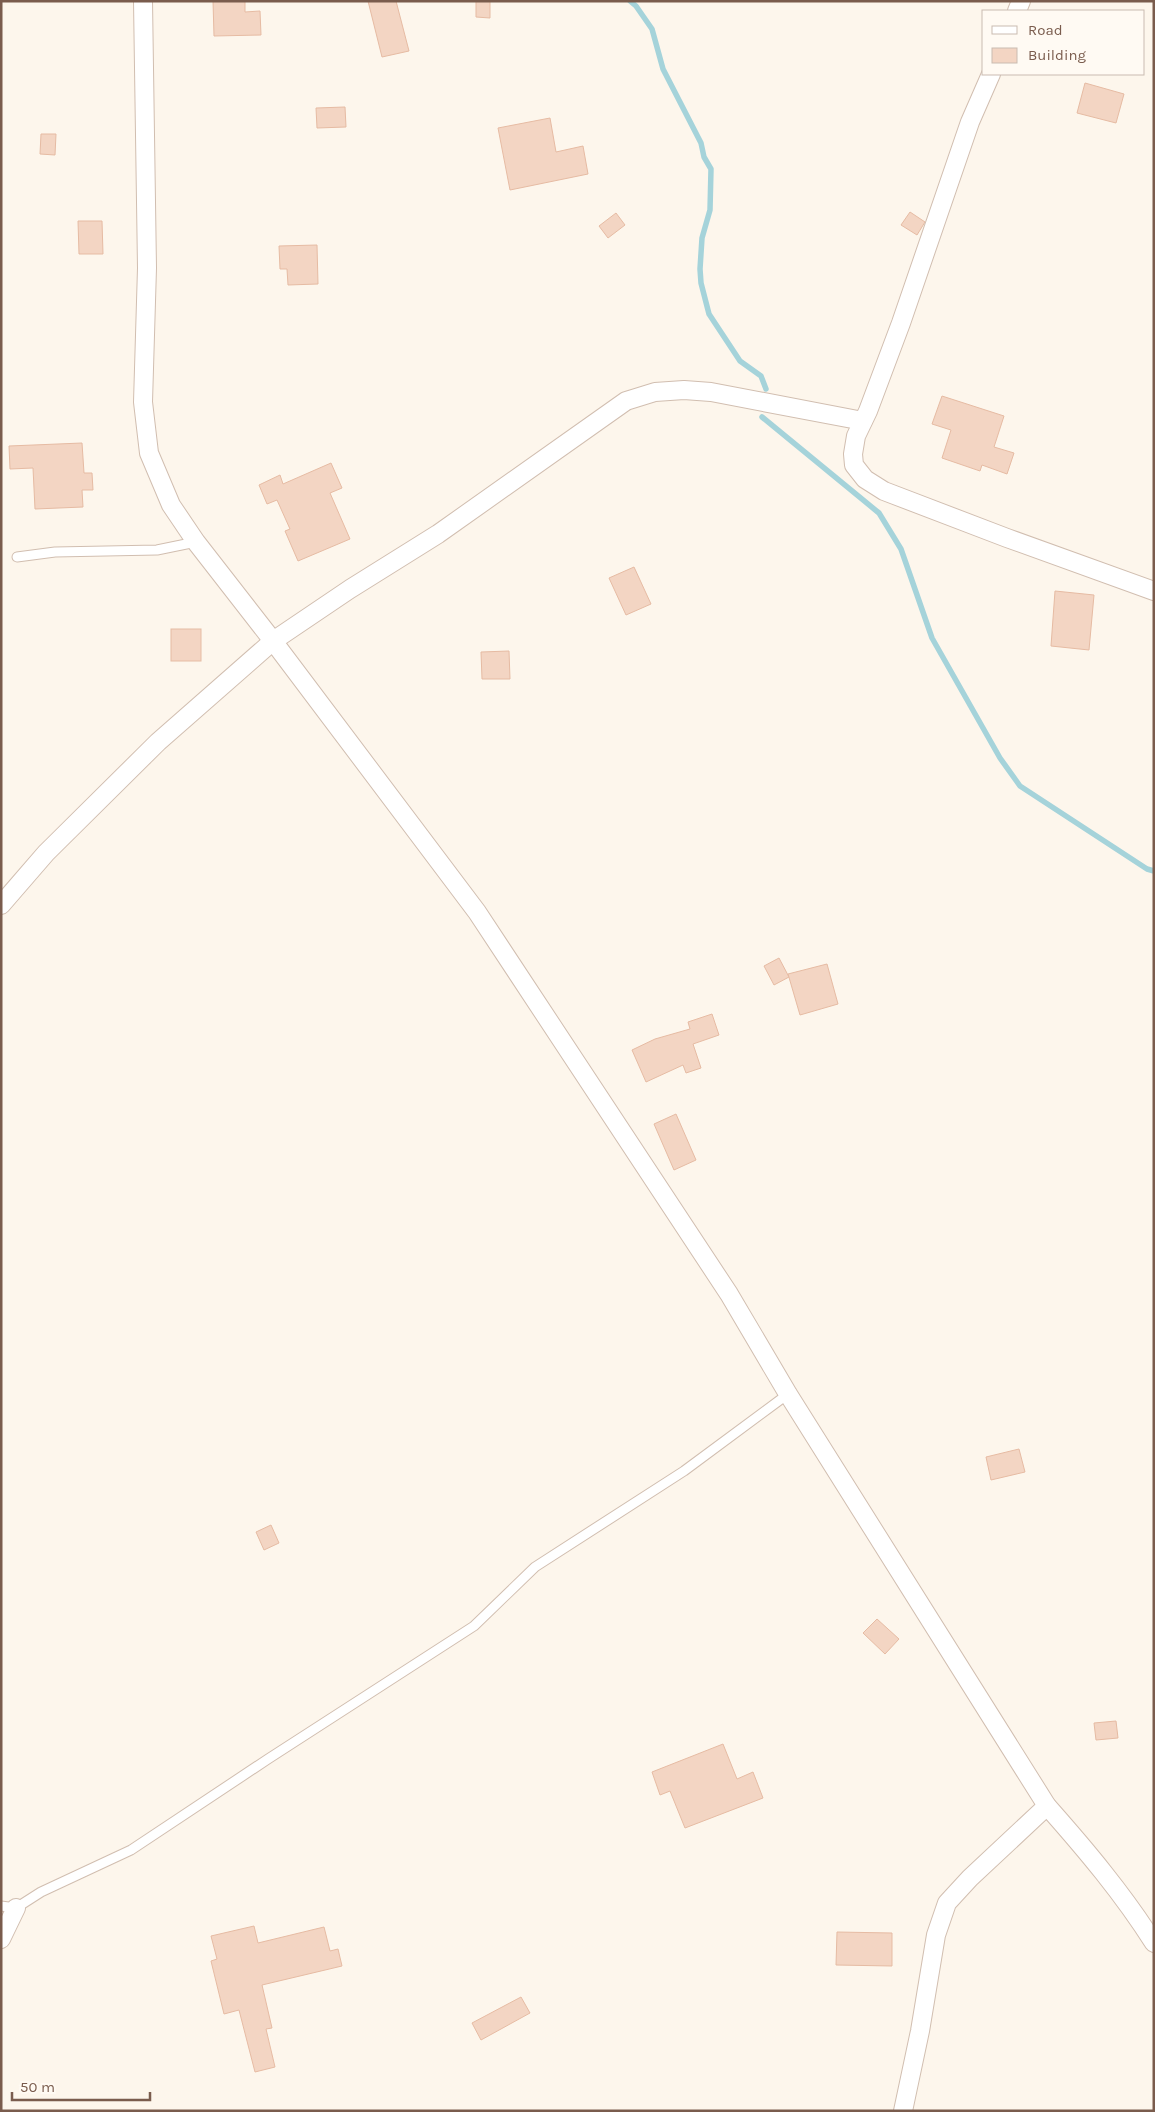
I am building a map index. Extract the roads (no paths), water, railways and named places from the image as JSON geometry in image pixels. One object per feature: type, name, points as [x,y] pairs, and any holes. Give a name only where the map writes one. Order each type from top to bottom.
[{"type":"street","points":[[143,1],[147,268],[143,402],[149,453],[171,505],[196,542],[478,912],[728,1294],[788,1394],[1047,1806],[1083,1846],[1132,1908],[1154,1943]]},
{"type":"street","points":[[990,75],[970,122],[902,323],[856,436],[853,454],[854,465],[865,479],[884,491],[1154,591]]},
{"type":"street","points":[[1,905],[46,853],[158,742],[273,641],[350,589],[438,534],[626,401],[655,392],[684,390],[711,392],[863,421]]},
{"type":"street","points":[[904,2111],[936,1935],[947,1903],[970,1878],[1047,1806]]},
{"type":"street","points":[[1,1940],[9,1907]]},
{"type":"lane","points":[[17,557],[55,552],[157,550],[196,542]]},
{"type":"lane","points":[[9,1907],[131,1850],[474,1626],[535,1567],[684,1471],[788,1394]]},
{"type":"waterway","points":[[630,1],[636,6],[652,29],[663,69],[701,143],[704,157],[711,169],[710,210],[702,238],[700,269],[701,283],[709,314],[740,361],[761,376],[766,389]]},
{"type":"waterway","points":[[762,417],[879,513],[901,549],[932,638],[1000,758],[1020,786],[1147,869],[1154,871]]}]
